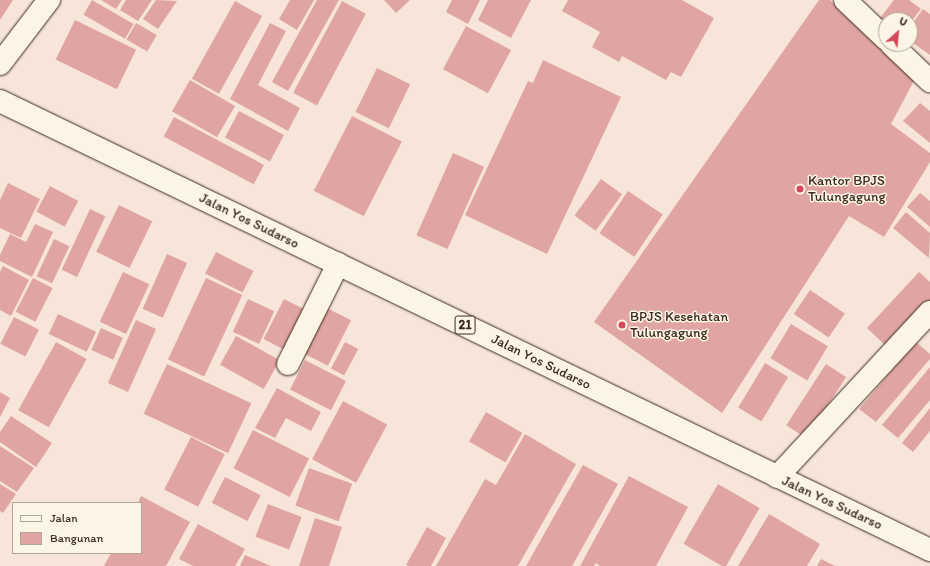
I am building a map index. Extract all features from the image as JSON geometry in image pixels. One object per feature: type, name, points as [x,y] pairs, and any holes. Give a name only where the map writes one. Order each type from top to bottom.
[{"type":"main road","points":[[0,64],[49,0]]},
{"type":"main road","points":[[845,0],[878,31]]},
{"type":"main road","points":[[899,52],[930,81]]},
{"type":"main road","name":"Jalan Yos Sudarso","points":[[0,101],[930,550]]},
{"type":"main road","points":[[288,364],[338,264]]},
{"type":"main road","points":[[777,477],[930,312]]},
{"type":"building","points":[[0,0],[13,0],[0,20]]},
{"type":"building","points":[[92,0],[134,24],[125,39],[84,15]]},
{"type":"building","points":[[101,0],[122,0],[116,9]]},
{"type":"building","points":[[126,0],[152,0],[138,21],[120,10]]},
{"type":"building","points":[[156,0],[177,1],[158,29],[143,19]]},
{"type":"building","points":[[290,0],[314,0],[297,30],[279,19]]},
{"type":"building","points":[[317,0],[339,0],[288,91],[272,82]]},
{"type":"building","points":[[384,0],[410,0],[396,13]]},
{"type":"building","points":[[452,0],[480,0],[468,24],[446,12]]},
{"type":"building","points":[[488,0],[531,0],[511,38],[478,20]]},
{"type":"building","points":[[568,0],[682,0],[714,18],[681,77],[671,72],[666,80],[622,56],[619,62],[592,47],[600,32],[562,11]]},
{"type":"building","name":"Kantor BPJS Tulungagung","points":[[819,0],[830,0],[878,45],[878,52],[886,52],[915,79],[891,124],[930,153],[930,162],[884,237],[849,216],[722,413],[594,322]]},
{"type":"building","points":[[894,0],[909,0],[921,9],[918,13],[885,12]]},
{"type":"building","points":[[235,1],[262,16],[219,94],[192,79]]},
{"type":"building","points":[[342,1],[366,14],[317,106],[293,93]]},
{"type":"building","points":[[923,9],[930,14],[930,55],[918,47],[918,16]]},
{"type":"building","points":[[75,20],[136,50],[117,89],[56,60]]},
{"type":"building","points":[[136,23],[157,35],[147,51],[126,39]]},
{"type":"building","points":[[270,23],[286,31],[258,85],[300,108],[288,131],[230,99]]},
{"type":"building","points":[[466,26],[511,50],[488,93],[443,69]]},
{"type":"building","points":[[543,60],[621,97],[547,254],[465,215],[528,81],[533,83]]},
{"type":"building","points":[[377,68],[410,84],[389,128],[356,112]]},
{"type":"building","points":[[190,80],[235,106],[217,137],[172,111]]},
{"type":"building","points":[[920,103],[930,111],[930,143],[903,121]]},
{"type":"building","points":[[239,111],[284,135],[270,161],[225,137]]},
{"type":"building","points":[[352,116],[402,141],[364,216],[314,191]]},
{"type":"building","points":[[174,117],[264,165],[254,184],[164,136]]},
{"type":"building","points":[[453,153],[484,167],[447,249],[416,235]]},
{"type":"building","points":[[601,179],[622,194],[596,231],[575,215]]},
{"type":"building","points":[[8,183],[40,199],[21,238],[0,228],[0,200]]},
{"type":"building","points":[[50,186],[78,201],[65,227],[36,212]]},
{"type":"building","points":[[628,191],[663,214],[634,257],[599,233]]},
{"type":"building","points":[[920,193],[930,201],[930,227],[907,207]]},
{"type":"building","points":[[119,205],[152,221],[129,268],[96,252]]},
{"type":"building","points":[[90,209],[105,216],[77,277],[62,270]]},
{"type":"building","points":[[906,212],[930,233],[929,258],[893,228]]},
{"type":"building","points":[[35,224],[53,232],[32,277],[0,261],[0,255],[10,234],[26,242]]},
{"type":"building","points":[[54,239],[69,246],[52,283],[37,276]]},
{"type":"building","points":[[216,252],[253,271],[243,292],[205,273]]},
{"type":"building","points":[[167,254],[187,263],[163,318],[143,309]]},
{"type":"building","points":[[3,266],[29,280],[11,316],[0,310],[0,272]]},
{"type":"building","points":[[123,272],[149,284],[126,334],[100,322]]},
{"type":"building","points":[[919,272],[930,282],[930,306],[890,350],[867,328]]},
{"type":"building","points":[[33,278],[53,288],[35,322],[16,312]]},
{"type":"building","points":[[206,278],[242,295],[204,376],[168,360]]},
{"type":"building","points":[[810,290],[845,313],[829,338],[794,314]]},
{"type":"building","points":[[248,299],[274,311],[259,344],[233,332]]},
{"type":"building","points":[[284,299],[312,313],[291,353],[264,339]]},
{"type":"building","points":[[327,308],[351,320],[328,366],[304,353]]},
{"type":"building","points":[[58,314],[96,332],[87,352],[49,334]]},
{"type":"building","points":[[14,317],[39,330],[25,356],[0,344]]},
{"type":"building","points":[[136,320],[156,329],[128,392],[108,383]]},
{"type":"building","points":[[791,324],[828,346],[807,380],[770,358]]},
{"type":"building","points":[[101,328],[123,338],[113,360],[91,350]]},
{"type":"building","points":[[236,336],[280,360],[264,389],[220,365]]},
{"type":"building","points":[[56,342],[87,359],[49,427],[18,410]]},
{"type":"building","points":[[345,342],[358,349],[344,376],[331,368]]},
{"type":"building","points":[[916,342],[930,354],[930,359],[876,422],[859,409]]},
{"type":"building","points":[[305,360],[346,381],[331,410],[290,389]]},
{"type":"building","points":[[765,363],[788,377],[761,421],[738,408]]},
{"type":"building","points":[[167,364],[251,403],[228,453],[144,414]]},
{"type":"building","points":[[826,364],[846,377],[806,438],[786,425]]},
{"type":"building","points":[[930,367],[930,400],[898,438],[882,425]]},
{"type":"building","points":[[277,388],[321,412],[311,431],[286,418],[275,438],[255,428]]},
{"type":"building","points":[[0,392],[10,398],[0,417]]},
{"type":"building","points":[[343,401],[387,424],[356,483],[312,459]]},
{"type":"building","points":[[930,408],[930,431],[913,452],[902,443]]},
{"type":"building","points":[[486,412],[522,433],[505,462],[469,441]]},
{"type":"building","points":[[11,416],[52,443],[36,467],[0,442],[0,432]]},
{"type":"building","points":[[253,430],[309,459],[290,497],[233,468]]},
{"type":"building","points":[[525,434],[576,464],[518,566],[436,566],[485,479],[496,485]]},
{"type":"building","points":[[191,437],[225,454],[198,507],[164,490]]},
{"type":"building","points":[[0,446],[34,468],[17,492],[0,481]]},
{"type":"building","points":[[583,465],[618,484],[572,566],[526,566]]},
{"type":"building","points":[[309,468],[352,484],[339,521],[295,506]]},
{"type":"building","points":[[629,476],[688,507],[656,566],[600,566],[596,563],[594,566],[580,566]]},
{"type":"building","points":[[225,477],[261,495],[247,521],[212,503]]},
{"type":"building","points":[[0,484],[16,494],[3,513],[0,511]]},
{"type":"building","points":[[718,484],[760,508],[726,566],[722,566],[684,544]]},
{"type":"building","points":[[141,496],[190,522],[166,566],[104,566],[110,554],[142,554],[142,502],[138,502]]},
{"type":"building","points":[[268,504],[302,517],[289,550],[255,537]]},
{"type":"building","points":[[769,514],[820,544],[807,566],[738,566]]},
{"type":"building","points":[[315,518],[342,527],[329,566],[299,566]]},
{"type":"building","points":[[198,524],[245,549],[235,566],[193,566],[179,559]]},
{"type":"building","points":[[427,527],[446,538],[431,566],[406,565]]},
{"type":"building","points":[[245,555],[271,566],[240,566]]},
{"type":"building","points":[[821,559],[835,566],[817,566]]},
{"type":"place","name":"Kantor BPJS Tulungagung","points":[[800,189]]},
{"type":"place","name":"BPJS Kesehatan Tulungagung","points":[[622,325]]}]
